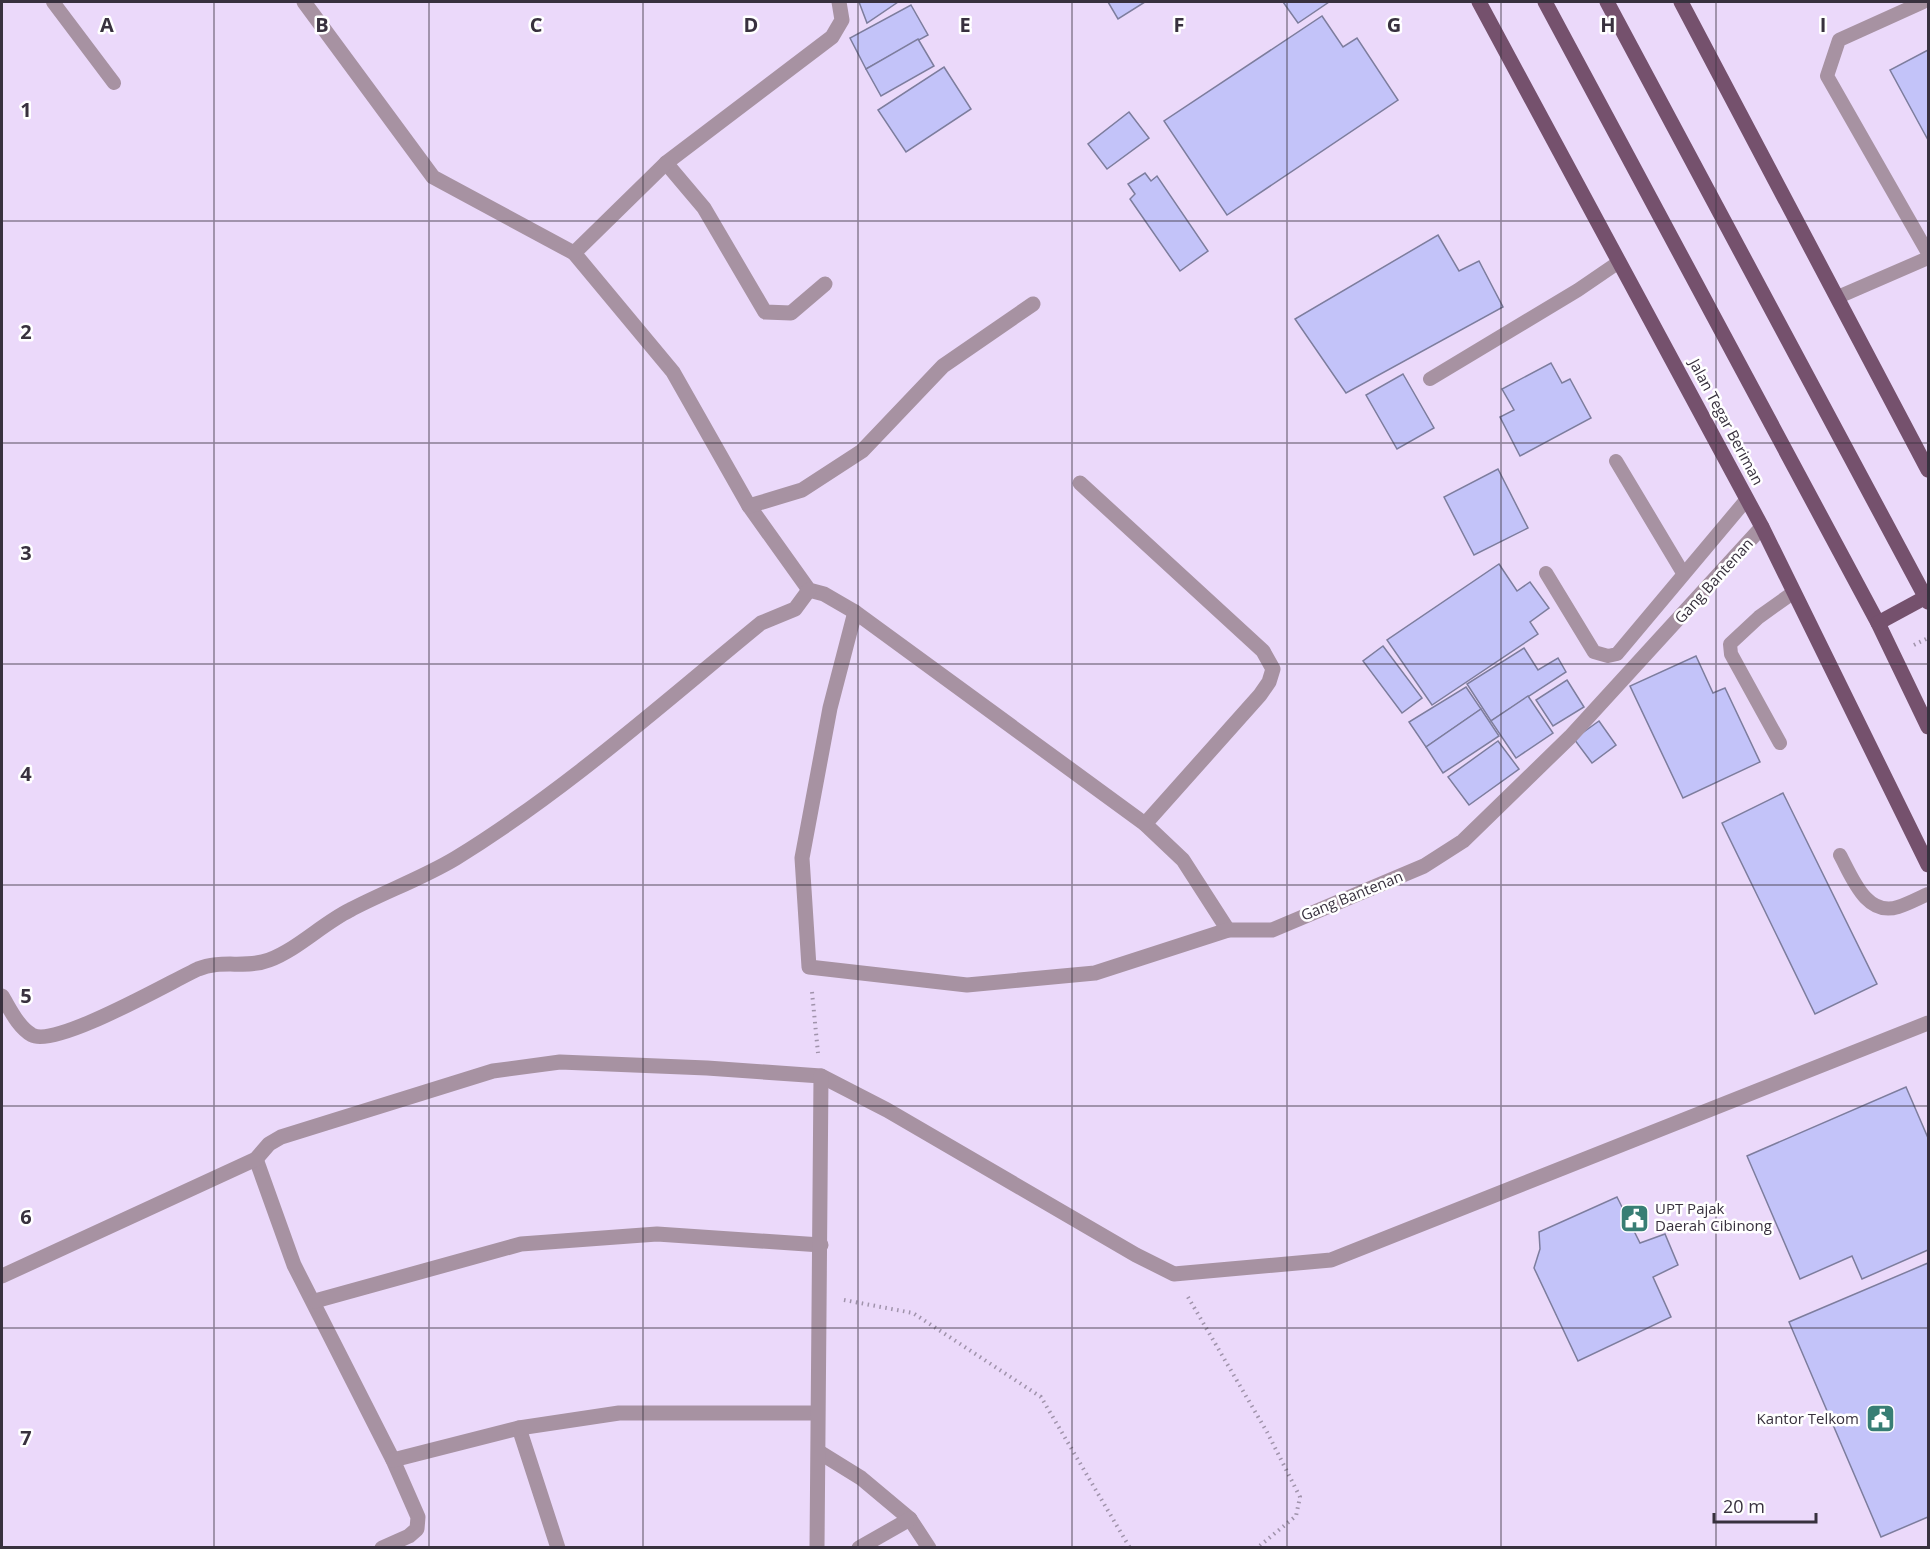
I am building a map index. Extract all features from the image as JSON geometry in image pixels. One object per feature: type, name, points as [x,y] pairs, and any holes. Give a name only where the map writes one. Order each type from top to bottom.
[{"type":"main road","name":"Jalan Tegar Beriman","points":[[1479,2],[1762,527],[1929,866]]},
{"type":"main road","points":[[1545,2],[1878,623],[1929,727]]},
{"type":"main road","points":[[1607,2],[1927,600],[1878,623]]},
{"type":"main road","points":[[1681,2],[1929,470]]},
{"type":"street","points":[[304,2],[433,177],[574,253],[673,372],[749,507],[809,590],[855,612],[1145,824],[1184,860],[1228,930]]},
{"type":"street","points":[[574,253],[666,163],[832,37],[842,20],[839,2]]},
{"type":"street","points":[[666,163],[704,208],[765,312],[791,313],[825,284]]},
{"type":"street","points":[[749,507],[802,490],[862,451],[943,366],[1033,304]]},
{"type":"street","points":[[1080,483],[1263,651],[1273,669],[1269,682],[1260,695],[1145,824]]},
{"type":"street","name":"Gang Bantenan","points":[[809,967],[967,985],[1095,973],[1228,930],[1272,930],[1424,866],[1463,841],[1570,737],[1762,527]]},
{"type":"street","points":[[2,996],[18,1023],[33,1036],[53,1036],[120,1009],[201,968],[221,963],[249,964],[269,960],[348,911],[454,859],[547,798],[761,623],[795,609],[809,590]]},
{"type":"street","points":[[809,967],[802,858],[830,708],[855,612]]},
{"type":"street","points":[[2,1276],[256,1159],[269,1144],[280,1137],[493,1071],[560,1062],[707,1068],[821,1076],[887,1110],[1136,1255],[1174,1274],[1331,1260],[1929,1023]]},
{"type":"street","points":[[817,1548],[821,1076]]},
{"type":"street","points":[[256,1159],[294,1264],[315,1301],[393,1460],[418,1517],[417,1528],[409,1536],[382,1548]]},
{"type":"street","points":[[315,1301],[521,1244],[657,1234],[821,1245]]},
{"type":"street","points":[[393,1460],[519,1428],[619,1413],[817,1413]]},
{"type":"street","points":[[519,1428],[558,1548]]},
{"type":"street","points":[[819,1452],[861,1478],[910,1519],[929,1548]]},
{"type":"street","points":[[860,1548],[910,1519]]},
{"type":"lane","points":[[53,2],[114,83]]},
{"type":"lane","points":[[1923,2],[1839,40],[1827,76],[1929,253]]},
{"type":"lane","points":[[1838,297],[1929,258]]},
{"type":"lane","points":[[1430,379],[1578,290],[1619,262]]},
{"type":"lane","points":[[1616,461],[1683,573]]},
{"type":"lane","points":[[1546,573],[1594,652],[1608,656],[1617,654],[1747,499]]},
{"type":"lane","points":[[1780,743],[1731,654],[1730,644],[1759,617],[1794,592]]},
{"type":"lane","points":[[1840,855],[1860,894],[1878,908],[1896,908],[1929,894]]},
{"type":"path","points":[[809,967],[821,1076]]},
{"type":"path","points":[[1174,1274],[1267,1432],[1300,1497],[1296,1516],[1257,1548]]},
{"type":"path","points":[[818,1294],[913,1313],[1041,1397],[1130,1548]]},
{"type":"building","points":[[859,2],[898,2],[867,23]]},
{"type":"building","points":[[1108,2],[1145,2],[1118,19]]},
{"type":"building","points":[[1283,2],[1329,2],[1298,23]]},
{"type":"building","points":[[911,5],[928,35],[866,69],[850,38]]},
{"type":"building","points":[[1322,16],[1343,47],[1357,38],[1398,100],[1227,215],[1164,121]]},
{"type":"building","points":[[918,39],[934,66],[881,96],[866,69]]},
{"type":"building","points":[[1928,50],[1928,140],[1890,70]]},
{"type":"building","points":[[944,67],[971,109],[906,152],[878,110]]},
{"type":"building","points":[[1129,112],[1149,138],[1107,169],[1088,144]]},
{"type":"building","points":[[1145,173],[1151,181],[1157,176],[1208,251],[1180,271],[1130,199],[1135,194],[1128,184]]},
{"type":"building","points":[[1438,235],[1459,271],[1479,261],[1503,307],[1346,393],[1295,319]]},
{"type":"building","points":[[1551,363],[1562,383],[1570,379],[1591,418],[1520,456],[1500,417],[1514,410],[1502,389]]},
{"type":"building","points":[[1403,374],[1434,428],[1397,449],[1366,395]]},
{"type":"building","points":[[1498,469],[1528,528],[1474,555],[1444,497]]},
{"type":"building","points":[[1499,564],[1517,591],[1530,582],[1549,608],[1530,622],[1538,634],[1432,705],[1387,640]]},
{"type":"building","points":[[1383,646],[1422,698],[1402,713],[1363,661]]},
{"type":"building","points":[[1524,648],[1538,670],[1558,658],[1566,672],[1491,721],[1467,684]]},
{"type":"building","points":[[1696,656],[1713,693],[1725,688],[1760,762],[1683,798],[1630,686]]},
{"type":"building","points":[[1567,680],[1584,707],[1553,726],[1536,700]]},
{"type":"building","points":[[1466,687],[1481,709],[1426,747],[1409,722]]},
{"type":"building","points":[[1528,696],[1553,733],[1516,758],[1491,721]]},
{"type":"building","points":[[1481,709],[1499,736],[1443,773],[1426,747]]},
{"type":"building","points":[[1599,721],[1616,745],[1592,763],[1574,739]]},
{"type":"building","points":[[1498,741],[1519,769],[1469,805],[1448,777]]},
{"type":"building","points":[[1783,793],[1877,984],[1815,1014],[1722,823]]},
{"type":"building","points":[[1906,1087],[1928,1138],[1928,1250],[1862,1279],[1852,1256],[1800,1279],[1747,1156]]},
{"type":"building","points":[[1617,1197],[1640,1243],[1665,1234],[1678,1265],[1653,1277],[1671,1317],[1578,1361],[1534,1268],[1540,1249],[1539,1232]]},
{"type":"building","name":"Kantor Telkom","points":[[1928,1263],[1928,1517],[1881,1537],[1789,1322]]},
{"type":"place","name":"UPT Pajak Daerah Cibinong","points":[[1634,1218]]},
{"type":"place","name":"Kantor Telkom","points":[[1880,1419]]}]
